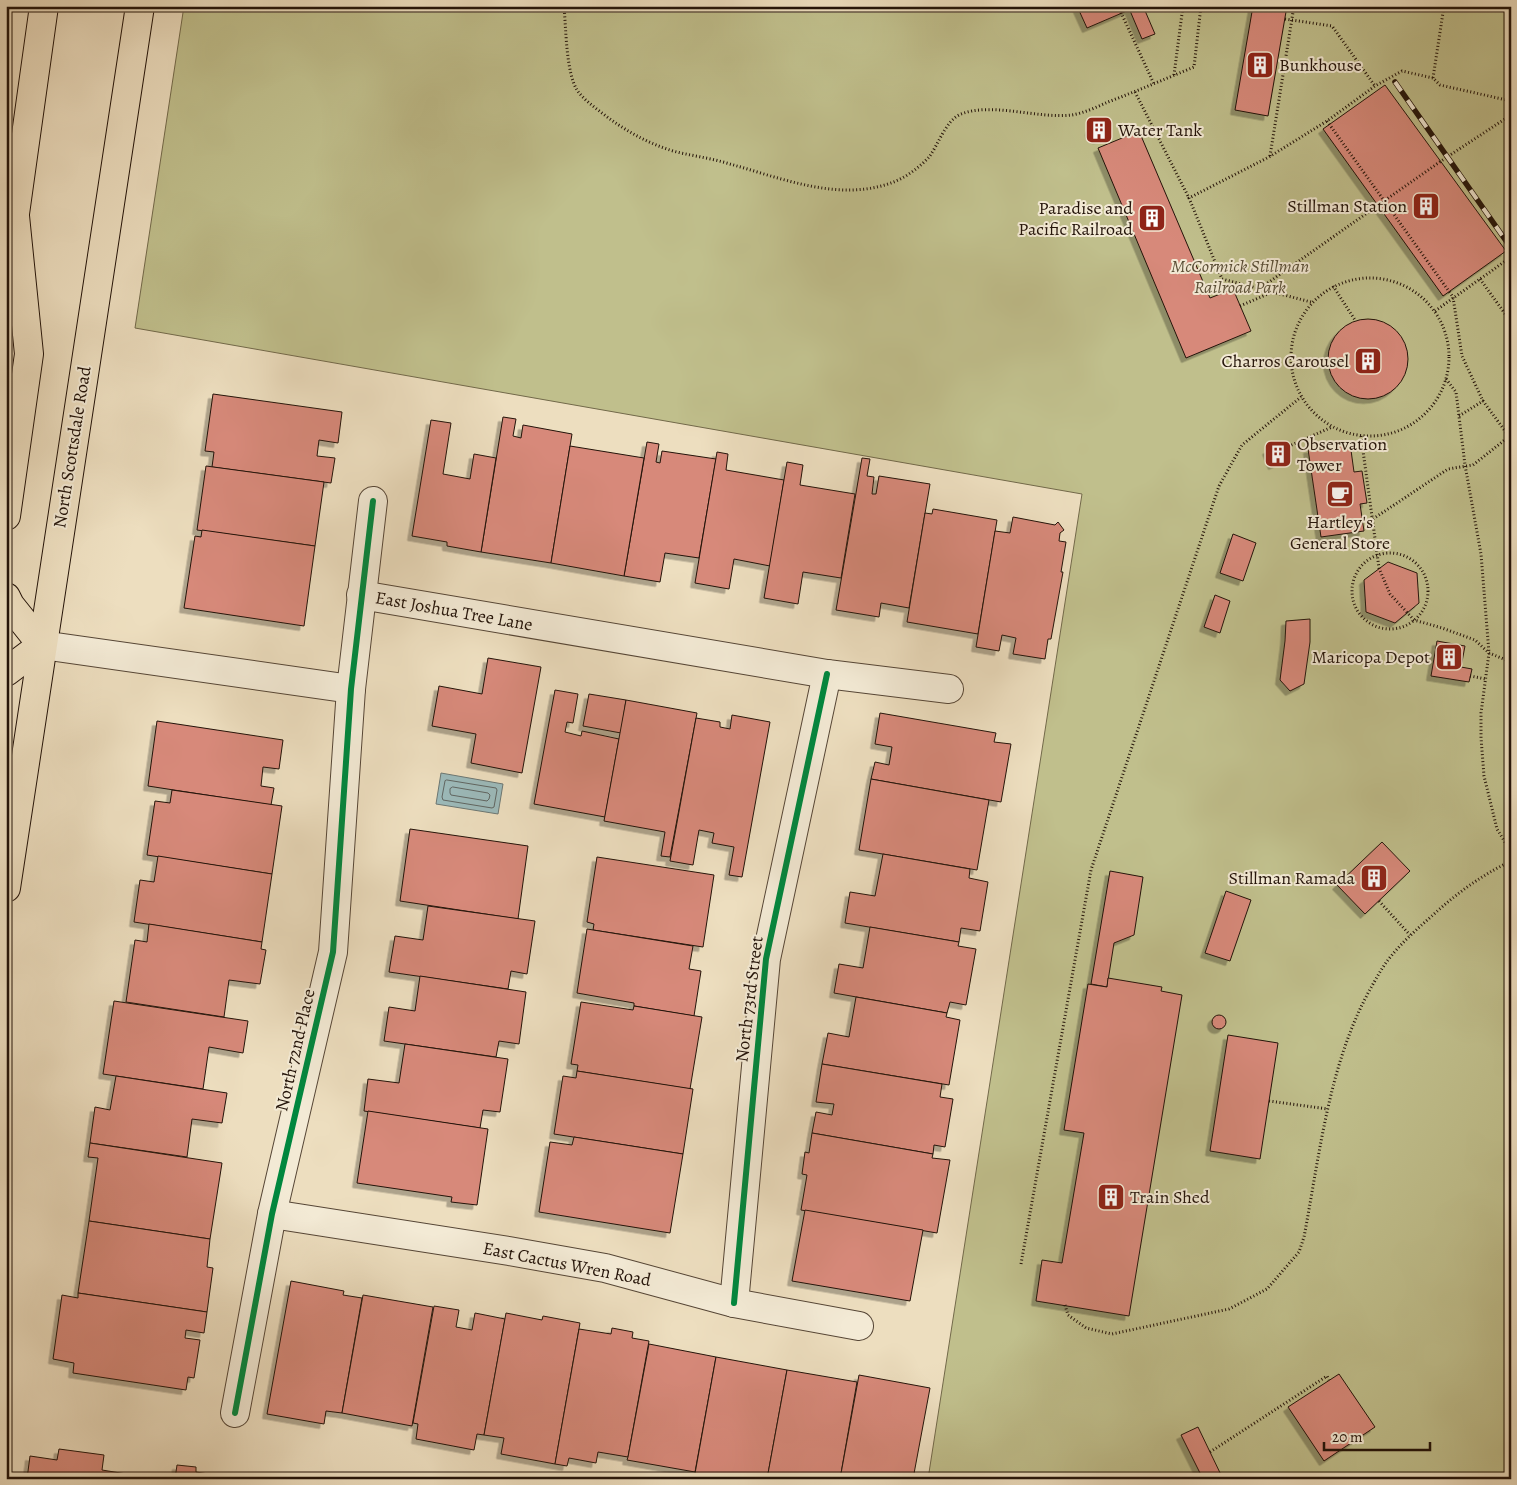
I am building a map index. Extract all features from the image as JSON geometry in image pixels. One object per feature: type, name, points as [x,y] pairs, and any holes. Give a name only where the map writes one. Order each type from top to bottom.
[{"type":"main road","points":[[6,272],[44,6]]},
{"type":"main road","name":"North Scottsdale Road","points":[[6,888],[140,6]]},
{"type":"main road","points":[[6,516],[29,354],[15,216]]},
{"type":"main road","points":[[6,596],[10,605],[42,645],[6,672]]},
{"type":"street","points":[[361,595],[373,501]]},
{"type":"street","name":"East Joshua Tree Lane","points":[[351,689],[361,595],[827,674],[948,689]]},
{"type":"street","points":[[42,645],[351,689]]},
{"type":"street","name":"North 73rd Street","points":[[734,1303],[766,959],[827,674]]},
{"type":"street","name":"North 72nd Place","points":[[235,1413],[272,1214],[333,952],[351,689]]},
{"type":"street","name":"East Cactus Wren Road","points":[[272,1214],[605,1268],[734,1303],[859,1326]]},
{"type":"path","points":[[564,6],[571,75],[576,89],[587,101],[620,127],[646,141],[674,151],[724,162],[821,188],[847,190],[867,189],[892,183],[915,171],[929,157],[949,123],[960,115],[975,111],[999,111],[1049,116],[1074,115],[1194,67],[1201,6]]},
{"type":"path","points":[[1118,6],[1154,84]]},
{"type":"path","points":[[1145,11],[1157,6]]},
{"type":"path","points":[[1174,75],[1183,6]]},
{"type":"path","points":[[1270,157],[1294,6]]},
{"type":"path","points":[[1433,78],[1444,6]]},
{"type":"path","points":[[1285,19],[1332,26],[1375,86]]},
{"type":"path","points":[[1188,198],[1270,157],[1327,121],[1375,86],[1402,71],[1433,78],[1440,85],[1511,101]]},
{"type":"path","points":[[1135,92],[1188,198],[1222,279],[1311,302]]},
{"type":"path","points":[[1258,289],[1441,161],[1511,115]]},
{"type":"path","points":[[1327,121],[1383,202],[1453,297],[1462,356],[1483,401],[1510,437],[1473,465],[1448,469],[1373,519]]},
{"type":"path","points":[[1435,311],[1511,257]]},
{"type":"path","points":[[1360,278],[1388,279],[1414,290],[1435,311],[1447,334],[1450,362],[1444,389],[1428,412],[1406,428],[1379,437],[1352,435],[1332,427],[1311,413],[1301,397],[1293,380],[1290,353],[1296,326],[1311,302],[1333,286],[1360,278]]},
{"type":"path","points":[[1480,279],[1511,322]]},
{"type":"path","points":[[1333,286],[1355,320]]},
{"type":"path","points":[[1240,306],[1271,292]]},
{"type":"path","points":[[1446,380],[1456,392],[1465,465],[1481,554],[1489,653],[1481,713],[1484,776],[1497,828],[1511,852]]},
{"type":"path","points":[[1021,1264],[1091,870],[1219,486],[1242,445],[1301,397]]},
{"type":"path","points":[[1459,416],[1483,401]]},
{"type":"path","points":[[1285,448],[1332,427]]},
{"type":"path","points":[[1361,436],[1379,568],[1390,594],[1414,620],[1475,640],[1489,653],[1511,662]]},
{"type":"path","points":[[1391,553],[1404,555],[1415,562],[1424,572],[1428,585],[1428,598],[1423,610],[1414,620],[1402,627],[1390,629],[1376,626],[1365,619],[1357,609],[1352,596],[1353,583],[1358,571],[1366,561],[1378,555],[1391,553]]},
{"type":"path","points":[[1470,676],[1486,679]]},
{"type":"path","points":[[1065,1305],[1068,1315],[1086,1328],[1112,1334],[1229,1309],[1266,1289],[1299,1252],[1304,1237],[1328,1109],[1342,1059],[1361,1007],[1387,961],[1410,935],[1446,903],[1487,872],[1511,861]]},
{"type":"path","points":[[1379,901],[1410,935]]},
{"type":"path","points":[[1269,1101],[1328,1109]]},
{"type":"path","points":[[1210,1452],[1328,1376],[1330,1380]]},
{"type":"green space","name":"McCormick Stillman Railroad Park","points":[[184,6],[1511,6],[1511,1479],[928,1479],[1082,494],[135,328]]},
{"type":"water","points":[[441,773],[503,784],[498,814],[436,804]]},
{"type":"building","points":[[1077,6],[1128,6],[1129,10],[1087,28]]},
{"type":"building","points":[[1128,6],[1143,6],[1155,34],[1142,39]]},
{"type":"building","name":"Bunkhouse","points":[[1253,6],[1287,6],[1268,116],[1235,110]]},
{"type":"building","name":"Stillman Station","points":[[1385,85],[1506,251],[1443,296],[1323,129]]},
{"type":"building","name":"Water Tank","points":[[1098,123],[1106,131],[1098,139],[1090,131]]},
{"type":"building","name":"Paradise and Pacific Railroad","points":[[1139,131],[1210,298],[1233,289],[1251,331],[1186,358],[1098,148]]},
{"type":"building","name":"Charros Carousel","points":[[1368,319],[1383,322],[1396,331],[1405,344],[1408,359],[1405,374],[1396,387],[1383,396],[1368,399],[1353,396],[1340,387],[1331,374],[1328,359],[1331,344],[1340,331],[1353,322]]},
{"type":"building","points":[[213,394],[342,412],[338,443],[319,440],[317,456],[335,458],[331,483],[212,467],[214,452],[205,451]]},
{"type":"building","points":[[503,417],[516,419],[513,436],[521,438],[523,425],[572,434],[551,563],[481,552]]},
{"type":"building","points":[[431,420],[451,423],[443,474],[470,479],[474,454],[496,458],[481,552],[447,546],[447,542],[412,536]]},
{"type":"building","points":[[647,442],[659,444],[656,462],[660,463],[662,451],[716,459],[699,558],[665,553],[660,582],[624,576]]},
{"type":"building","name":"Observation Tower","points":[[1283,443],[1289,458],[1273,465],[1267,450]]},
{"type":"building","name":"Hartley's General Store","points":[[1350,443],[1354,472],[1362,471],[1367,503],[1360,504],[1364,531],[1321,537],[1308,449]]},
{"type":"building","points":[[570,446],[644,458],[624,576],[551,563]]},
{"type":"building","points":[[717,452],[728,454],[726,470],[784,480],[770,566],[734,559],[729,589],[695,583]]},
{"type":"building","points":[[862,458],[870,459],[867,476],[874,477],[872,494],[876,494],[879,476],[930,484],[909,608],[881,603],[879,617],[836,610]]},
{"type":"building","points":[[787,462],[803,465],[800,485],[855,494],[841,578],[803,572],[798,604],[764,598]]},
{"type":"building","points":[[206,466],[324,482],[315,546],[197,530]]},
{"type":"building","points":[[933,509],[997,520],[978,634],[907,622],[925,513],[932,514]]},
{"type":"building","points":[[1013,517],[1055,525],[1058,522],[1064,530],[1060,533],[1059,541],[1066,542],[1061,572],[1063,572],[1051,639],[1048,639],[1045,659],[1013,654],[1016,638],[1002,635],[999,651],[976,647],[995,531],[1010,533]]},
{"type":"building","points":[[202,530],[315,546],[304,626],[184,608],[195,536],[201,537]]},
{"type":"building","points":[[1233,534],[1256,543],[1243,581],[1220,573]]},
{"type":"building","points":[[1388,562],[1417,573],[1419,603],[1395,623],[1366,612],[1364,580]]},
{"type":"building","points":[[1215,595],[1230,601],[1220,633],[1204,627]]},
{"type":"building","points":[[1310,619],[1310,642],[1304,684],[1290,691],[1280,680],[1286,621]]},
{"type":"building","name":"Maricopa Depot","points":[[1437,641],[1465,646],[1461,667],[1472,669],[1469,682],[1431,676]]},
{"type":"building","points":[[488,658],[541,667],[522,773],[471,763],[476,734],[432,726],[439,686],[482,694]]},
{"type":"building","points":[[555,690],[578,694],[573,723],[567,722],[565,732],[581,736],[582,731],[619,739],[605,817],[534,804]]},
{"type":"building","points":[[589,694],[626,700],[621,733],[583,726]]},
{"type":"building","points":[[626,700],[697,713],[670,857],[661,856],[665,832],[604,821]]},
{"type":"building","points":[[880,713],[996,733],[994,742],[1011,744],[1001,802],[871,779],[875,762],[889,765],[892,747],[875,744]]},
{"type":"building","points":[[732,715],[770,722],[742,877],[729,875],[734,847],[712,843],[714,833],[699,830],[693,865],[670,861],[696,718],[720,722],[720,727],[730,729]]},
{"type":"building","points":[[157,721],[283,740],[279,769],[263,767],[261,786],[274,788],[271,805],[148,786]]},
{"type":"building","points":[[871,779],[989,800],[977,870],[859,850]]},
{"type":"building","points":[[172,790],[282,806],[272,874],[147,855],[155,801],[170,803]]},
{"type":"building","points":[[410,829],[528,846],[518,919],[400,901]]},
{"type":"building","name":"Stillman Ramada","points":[[1382,842],[1410,871],[1365,914],[1337,885]]},
{"type":"building","points":[[883,854],[970,869],[969,878],[988,882],[980,931],[961,928],[959,942],[845,923],[850,892],[875,896]]},
{"type":"building","points":[[158,856],[272,874],[262,942],[134,922],[140,880],[154,882]]},
{"type":"building","points":[[597,857],[714,875],[703,947],[593,930],[594,924],[587,922]]},
{"type":"building","points":[[1110,871],[1143,877],[1134,935],[1114,943],[1107,987],[1091,984]]},
{"type":"building","points":[[1226,891],[1251,900],[1230,961],[1205,953]]},
{"type":"building","points":[[428,906],[535,921],[527,974],[511,971],[508,989],[389,972],[395,936],[423,940]]},
{"type":"building","points":[[149,924],[262,942],[261,949],[266,950],[260,984],[229,980],[224,1017],[126,1002],[135,940],[147,942]]},
{"type":"building","points":[[870,927],[959,942],[958,946],[976,949],[966,1005],[950,1002],[947,1013],[834,993],[839,964],[863,968]]},
{"type":"building","points":[[587,929],[693,946],[689,969],[701,971],[694,1016],[634,1006],[634,1003],[577,993]]},
{"type":"building","points":[[420,976],[526,992],[519,1044],[499,1041],[496,1057],[384,1041],[389,1007],[415,1011]]},
{"type":"building","name":"Train Shed","points":[[1108,978],[1162,987],[1161,991],[1182,995],[1129,1316],[1036,1301],[1042,1260],[1062,1263],[1084,1133],[1064,1130],[1088,984],[1107,987]]},
{"type":"building","points":[[856,997],[947,1013],[946,1017],[960,1020],[949,1085],[822,1064],[828,1033],[849,1037]]},
{"type":"building","points":[[114,1001],[248,1021],[243,1053],[209,1047],[203,1089],[103,1074]]},
{"type":"building","points":[[581,1002],[633,1010],[634,1006],[702,1017],[690,1089],[577,1071],[578,1065],[571,1064]]},
{"type":"building","points":[[1219,1015],[1224,1017],[1226,1022],[1224,1027],[1219,1029],[1214,1027],[1212,1022],[1214,1017]]},
{"type":"building","points":[[1228,1035],[1278,1043],[1260,1159],[1210,1151]]},
{"type":"building","points":[[405,1044],[508,1059],[500,1112],[483,1110],[480,1128],[364,1111],[368,1079],[399,1083]]},
{"type":"building","points":[[822,1064],[942,1084],[940,1097],[953,1099],[945,1147],[934,1145],[933,1154],[812,1133],[816,1112],[832,1115],[834,1104],[816,1102]]},
{"type":"building","points":[[577,1071],[693,1089],[683,1154],[554,1134],[563,1076],[576,1078]]},
{"type":"building","points":[[116,1076],[227,1093],[222,1123],[192,1119],[187,1157],[90,1143],[95,1107],[110,1110]]},
{"type":"building","points":[[368,1111],[488,1129],[477,1205],[451,1202],[452,1197],[357,1183]]},
{"type":"building","points":[[812,1133],[933,1154],[932,1158],[950,1160],[937,1233],[801,1210],[807,1175],[802,1174],[805,1152],[809,1153]]},
{"type":"building","points":[[574,1137],[683,1154],[670,1233],[539,1212],[550,1142],[572,1145]]},
{"type":"building","points":[[90,1143],[222,1163],[210,1239],[89,1221],[98,1158],[88,1157]]},
{"type":"building","points":[[805,1210],[923,1230],[910,1301],[792,1281]]},
{"type":"building","points":[[89,1221],[210,1239],[207,1267],[213,1268],[207,1312],[78,1293]]},
{"type":"building","points":[[291,1281],[344,1291],[343,1295],[362,1298],[342,1413],[326,1411],[324,1424],[267,1414]]},
{"type":"building","points":[[78,1293],[207,1312],[204,1333],[186,1330],[185,1338],[200,1340],[194,1378],[188,1377],[186,1390],[73,1373],[74,1363],[53,1359],[62,1295],[78,1298]]},
{"type":"building","points":[[363,1295],[433,1307],[412,1426],[342,1413]]},
{"type":"building","points":[[434,1306],[459,1310],[456,1327],[472,1330],[475,1313],[505,1319],[484,1435],[477,1434],[474,1450],[416,1439],[418,1424],[413,1423]]},
{"type":"building","points":[[506,1313],[542,1320],[543,1316],[580,1323],[555,1464],[501,1454],[504,1438],[484,1435]]},
{"type":"building","points":[[612,1328],[633,1332],[632,1338],[649,1341],[628,1457],[598,1452],[596,1463],[569,1458],[567,1466],[555,1464],[579,1329],[611,1334]]},
{"type":"building","points":[[649,1344],[716,1357],[695,1472],[627,1460]]},
{"type":"building","points":[[716,1357],[787,1370],[767,1479],[694,1479]]},
{"type":"building","points":[[787,1370],[857,1382],[840,1479],[767,1479]]},
{"type":"building","points":[[1339,1374],[1375,1427],[1324,1461],[1288,1407]]},
{"type":"building","points":[[859,1375],[930,1388],[913,1479],[840,1479]]},
{"type":"building","points":[[1198,1427],[1223,1479],[1203,1479],[1181,1435]]},
{"type":"building","points":[[59,1449],[104,1455],[102,1470],[157,1479],[27,1479],[30,1456],[57,1460]]},
{"type":"building","points":[[177,1465],[196,1467],[196,1472],[240,1479],[175,1479]]},
{"type":"railway","points":[[1395,82],[1511,248]]},
{"type":"cycle path","points":[[235,1413],[272,1214],[333,952],[351,689],[373,501]]},
{"type":"cycle path","points":[[734,1303],[766,959],[827,674]]},
{"type":"place","name":"Bunkhouse","points":[[1260,65]]},
{"type":"place","name":"Water Tank","points":[[1099,130]]},
{"type":"place","name":"Stillman Station","points":[[1426,206]]},
{"type":"place","name":"Paradise and Pacific Railroad","points":[[1152,218]]},
{"type":"place","name":"Charros Carousel","points":[[1368,361]]},
{"type":"place","name":"Observation Tower","points":[[1278,454]]},
{"type":"place","name":"Hartley's General Store","points":[[1340,494]]},
{"type":"place","name":"Maricopa Depot","points":[[1449,657]]},
{"type":"place","name":"Stillman Ramada","points":[[1374,878]]},
{"type":"place","name":"Train Shed","points":[[1111,1197]]}]
